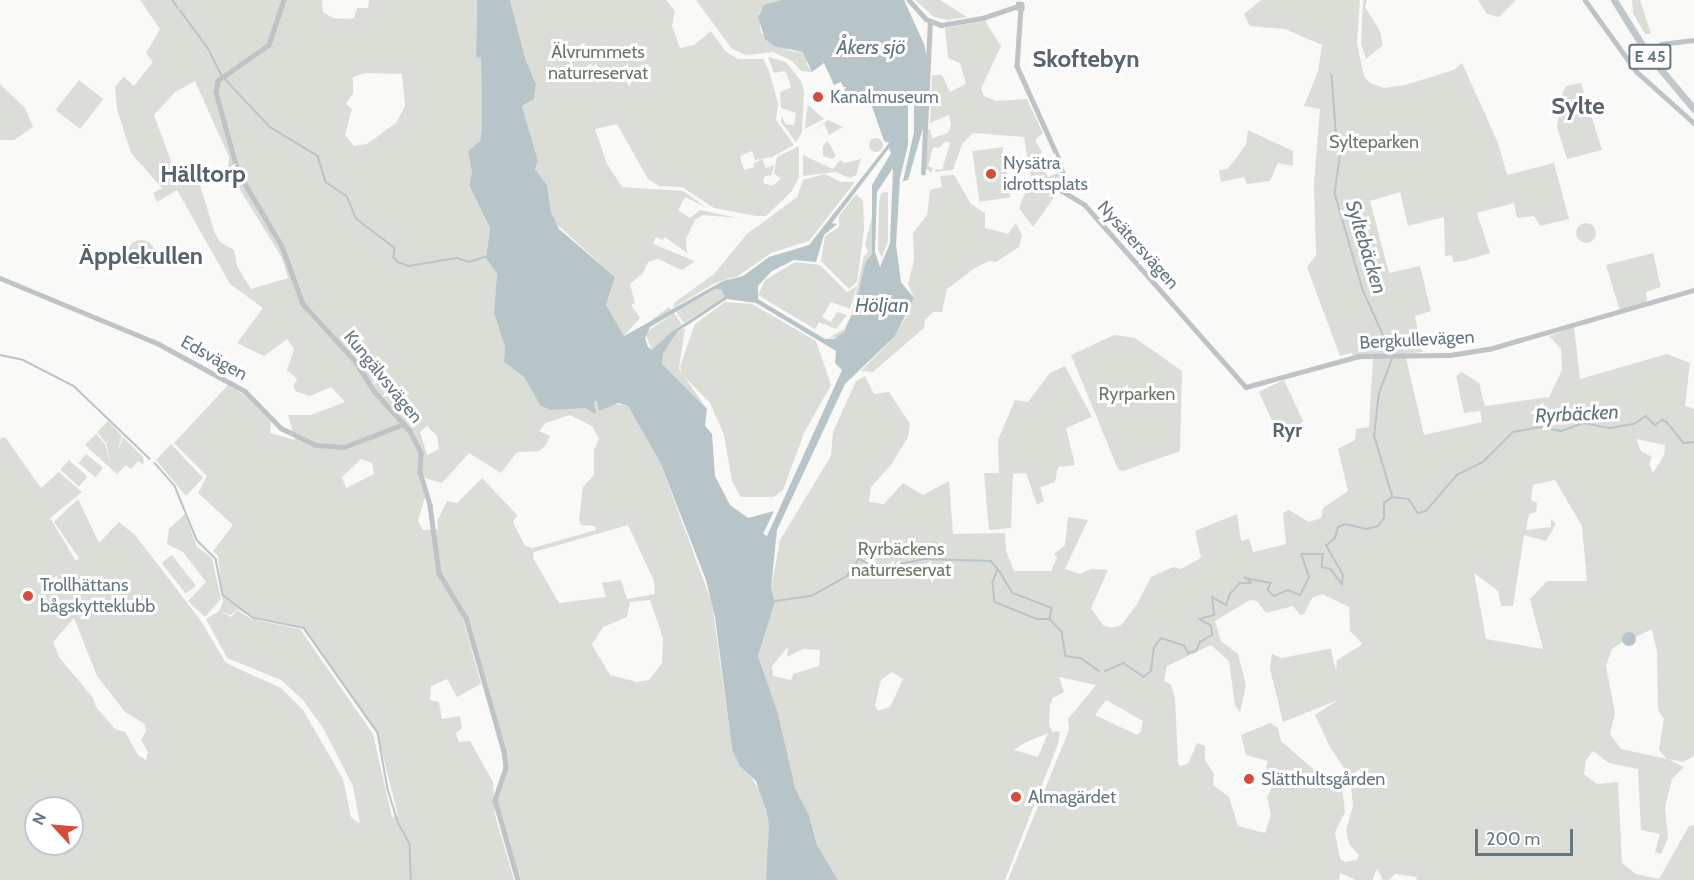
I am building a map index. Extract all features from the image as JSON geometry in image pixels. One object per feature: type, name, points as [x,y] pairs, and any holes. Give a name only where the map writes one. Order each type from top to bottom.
[{"type":"highway","name":"E 45","points":[[1614,0],[1647,53],[1694,109]]},
{"type":"highway","name":"E 45","points":[[1619,0],[1650,50],[1694,103]]},
{"type":"street","name":"Kungälvsvägen","points":[[284,0],[269,45],[243,61],[218,81],[216,92],[238,171],[282,246],[298,295],[404,424],[421,455],[421,479],[430,506],[440,573],[466,618],[504,751],[506,768],[495,800],[518,880]]},
{"type":"street","points":[[909,0],[930,21],[957,24],[1018,4]]},
{"type":"street","points":[[1585,0],[1637,72],[1694,123]]},
{"type":"street","name":"Nysätersvägen","points":[[1018,4],[1017,66],[1058,157],[1063,173],[1062,191],[1085,205],[1246,387]]},
{"type":"street","points":[[923,173],[930,21]]},
{"type":"street","points":[[1660,44],[1694,40]]},
{"type":"street","name":"Edsvägen","points":[[0,278],[169,349],[245,391],[281,428],[316,445],[344,447],[404,424]]},
{"type":"street","name":"Bergkullevägen","points":[[1246,387],[1359,356],[1449,355],[1488,349],[1694,290]]},
{"type":"green space","points":[[140,0],[322,0],[323,12],[333,18],[349,19],[354,18],[357,8],[368,8],[369,0],[477,0],[476,42],[477,58],[481,57],[482,128],[480,141],[468,151],[472,173],[469,185],[490,228],[486,256],[497,274],[494,313],[505,347],[504,362],[524,377],[540,405],[585,407],[595,413],[594,402],[597,401],[628,406],[660,462],[712,603],[732,749],[761,792],[770,829],[766,880],[519,880],[496,800],[507,768],[505,750],[467,618],[461,612],[481,684],[457,697],[447,679],[431,686],[430,700],[439,702],[442,719],[460,716],[462,728],[456,733],[459,742],[470,741],[493,782],[495,815],[514,880],[0,880],[0,439],[5,437],[41,488],[59,472],[82,492],[50,518],[76,561],[79,558],[54,522],[78,499],[99,543],[119,522],[136,536],[201,621],[226,663],[281,688],[303,710],[343,779],[351,817],[360,824],[353,786],[323,728],[303,700],[281,680],[227,658],[206,619],[219,611],[223,602],[218,556],[213,551],[233,525],[198,493],[207,476],[174,443],[228,385],[246,396],[271,422],[270,433],[295,440],[288,415],[311,415],[345,402],[331,387],[310,396],[297,392],[293,387],[297,379],[287,370],[294,349],[287,339],[264,356],[237,343],[263,308],[230,284],[177,190],[157,202],[153,193],[162,188],[131,153],[117,109],[115,86],[124,77],[134,86],[153,62],[146,53],[160,29]],"holes":[[[365,73],[402,74],[405,106],[396,123],[367,144],[354,146],[345,135],[352,109],[346,104],[353,93],[353,77]],[[195,81],[229,157],[228,170],[282,258],[288,278],[251,289],[237,266],[234,250],[220,242],[214,231],[200,185],[176,175],[154,115],[175,92]],[[570,415],[592,426],[599,439],[594,450],[594,475],[583,487],[579,520],[581,525],[595,526],[596,530],[533,548],[525,546],[513,522],[517,515],[482,478],[457,503],[447,501],[437,521],[438,529],[423,530],[418,521],[425,497],[419,476],[442,483],[469,453],[501,473],[517,452],[539,451],[546,445],[550,436],[539,431],[546,423]],[[427,426],[437,436],[439,449],[427,455],[420,432]],[[361,459],[372,463],[374,474],[346,488],[342,477]],[[628,525],[654,581],[655,594],[627,599],[621,580],[602,583],[606,597],[559,603],[533,558],[534,552]],[[650,600],[663,638],[662,663],[649,680],[637,682],[610,675],[592,645],[603,627],[627,617],[630,602]],[[237,609],[252,617],[304,627],[377,732],[398,816],[392,817],[373,734],[300,629],[251,619],[237,610],[231,617],[221,612],[231,615]],[[74,618],[97,676],[125,712],[145,724],[146,731],[141,740],[148,752],[146,760],[138,755],[125,732],[115,729],[96,707],[93,698],[59,657],[53,642]]]},
{"type":"green space","name":"Älvrummets naturreservat","points":[[510,0],[666,0],[675,11],[672,26],[680,48],[694,45],[711,31],[726,52],[738,59],[763,59],[769,71],[778,103],[776,120],[794,145],[772,157],[755,160],[752,151],[740,156],[744,170],[755,167],[753,164],[762,159],[766,168],[774,165],[772,175],[765,176],[763,183],[772,186],[781,179],[774,173],[777,157],[799,146],[799,177],[791,192],[766,216],[756,216],[714,208],[682,187],[659,186],[648,179],[617,124],[595,129],[607,164],[622,187],[683,191],[707,208],[685,197],[678,210],[690,218],[700,210],[738,218],[703,215],[695,220],[686,239],[687,253],[665,237],[662,240],[656,237],[653,244],[695,261],[682,270],[658,259],[648,262],[643,273],[630,284],[635,303],[631,305],[640,318],[623,337],[606,305],[615,277],[552,220],[547,185],[535,169],[538,161],[522,106],[536,84],[526,61]]},
{"type":"green space","points":[[696,0],[781,0],[765,5],[759,13],[761,33],[791,51],[803,52],[809,59],[806,63],[812,72],[801,71],[792,61],[773,52],[746,55],[732,49]]},
{"type":"green space","points":[[915,0],[940,0],[967,17],[948,20],[934,17]]},
{"type":"green space","points":[[1261,0],[1360,0],[1357,43],[1364,76],[1370,83],[1384,88],[1405,85],[1454,70],[1462,63],[1498,143],[1507,175],[1554,163],[1569,219],[1540,226],[1534,216],[1517,218],[1514,203],[1477,213],[1490,253],[1463,261],[1453,262],[1452,255],[1445,256],[1444,217],[1408,226],[1400,192],[1370,201],[1389,273],[1420,266],[1431,311],[1415,316],[1422,352],[1405,354],[1424,435],[1482,422],[1480,411],[1464,413],[1456,376],[1462,372],[1479,383],[1485,406],[1549,397],[1562,370],[1561,349],[1549,336],[1574,327],[1580,379],[1667,354],[1690,363],[1685,406],[1694,409],[1694,756],[1683,762],[1668,759],[1684,767],[1672,779],[1665,807],[1668,838],[1661,854],[1655,852],[1660,834],[1641,830],[1638,769],[1609,763],[1593,751],[1586,760],[1584,774],[1597,784],[1618,782],[1622,863],[1636,874],[1659,879],[1689,826],[1694,825],[1694,880],[1416,880],[1417,877],[1395,874],[1389,880],[1383,880],[1377,869],[1372,880],[1356,880],[1340,873],[1339,880],[1008,880],[1069,730],[1068,719],[1096,685],[1059,677],[1064,692],[1053,698],[1050,705],[1049,723],[1052,732],[1060,731],[1058,744],[1005,880],[838,880],[817,845],[809,815],[795,788],[758,656],[775,598],[771,588],[780,540],[831,456],[833,432],[856,381],[865,376],[874,394],[889,392],[910,424],[908,437],[891,465],[871,487],[869,502],[884,504],[903,483],[923,495],[949,481],[953,534],[1005,533],[1006,551],[1014,571],[1051,571],[1057,558],[1054,554],[1065,545],[1068,517],[1088,520],[1065,569],[1080,574],[1091,569],[1108,570],[1091,608],[1103,625],[1111,628],[1121,625],[1136,606],[1151,577],[1173,567],[1181,569],[1201,558],[1195,531],[1237,514],[1241,541],[1249,539],[1253,552],[1286,544],[1283,513],[1289,510],[1309,522],[1321,518],[1323,508],[1348,491],[1338,449],[1355,440],[1356,429],[1369,427],[1373,358],[1355,360],[1352,353],[1340,356],[1307,267],[1316,255],[1314,184],[1320,109],[1304,106],[1318,71],[1322,45],[1285,29],[1250,26],[1244,14]],"holes":[[[1636,439],[1665,445],[1664,455],[1653,473],[1649,464],[1652,457],[1641,451]],[[1555,480],[1582,526],[1587,581],[1547,581],[1530,599],[1543,649],[1486,639],[1474,573],[1498,591],[1501,606],[1513,606],[1524,535],[1546,541],[1556,524],[1551,519],[1551,527],[1526,530],[1529,514],[1536,512],[1537,503],[1531,500],[1533,485]],[[1322,594],[1349,607],[1350,631],[1362,643],[1337,660],[1336,671],[1331,649],[1282,658],[1272,654],[1270,669],[1283,722],[1338,700],[1315,715],[1330,747],[1350,777],[1353,806],[1346,830],[1349,844],[1359,855],[1357,860],[1345,862],[1340,859],[1335,832],[1345,812],[1342,787],[1327,781],[1281,741],[1278,728],[1270,723],[1241,735],[1246,755],[1268,761],[1266,767],[1276,779],[1267,797],[1271,814],[1265,833],[1238,826],[1229,797],[1213,785],[1214,774],[1205,760],[1205,746],[1197,743],[1188,764],[1180,766],[1178,763],[1175,698],[1171,685],[1164,681],[1167,666],[1211,645],[1229,661],[1235,706],[1240,712],[1246,685],[1238,654],[1221,641],[1215,621],[1250,600],[1257,601],[1266,613],[1293,606],[1300,615],[1304,614],[1312,598]],[[1652,629],[1657,652],[1658,710],[1664,719],[1659,750],[1667,759],[1621,749],[1610,734],[1615,713],[1606,666],[1612,649],[1634,634],[1636,637]],[[788,647],[787,657],[803,649],[820,650],[819,666],[793,674],[791,680],[773,676],[772,666]],[[892,672],[903,679],[890,707],[878,711],[875,705],[881,680]],[[1106,700],[1143,721],[1141,732],[1137,735],[1095,715]],[[1048,733],[1038,757],[1014,750],[1024,743]]]},
{"type":"green space","points":[[1363,0],[1367,0],[1365,7],[1380,31],[1383,45],[1366,59],[1361,44]]},
{"type":"green space","points":[[1478,0],[1516,0],[1499,17],[1487,14]]},
{"type":"green space","points":[[1632,0],[1640,0],[1651,34],[1645,34],[1633,13]]},
{"type":"green space","points":[[985,21],[1001,46],[981,89],[984,96],[996,101],[1027,99],[1043,133],[1035,140],[1042,152],[1038,160],[1048,177],[1058,173],[1060,178],[1055,196],[1033,227],[1019,208],[1031,178],[1024,137],[973,133],[962,144],[953,170],[935,172],[936,169],[942,170],[950,143],[946,141],[939,148],[933,147],[928,166],[933,168],[931,173],[924,166],[927,131],[930,129],[932,138],[948,133],[951,125],[949,115],[930,123],[932,75],[942,75],[950,92],[966,84],[960,63],[948,58],[945,28]]},
{"type":"green space","points":[[768,57],[786,62],[801,81],[804,92],[802,132],[796,142],[781,122],[782,116],[785,124],[794,125],[796,113],[781,108],[780,92],[791,88],[789,80],[785,71],[774,73]]},
{"type":"green space","points":[[79,80],[103,99],[80,129],[56,110]]},
{"type":"green space","points":[[1581,83],[1602,150],[1567,159],[1557,127],[1563,92],[1566,86]]},
{"type":"green space","points":[[0,84],[25,108],[33,127],[14,140],[0,140]]},
{"type":"green space","points":[[808,105],[824,119],[805,129],[806,117]]},
{"type":"green space","points":[[828,120],[843,127],[829,135],[824,124],[810,134]]},
{"type":"green space","points":[[1248,130],[1293,151],[1293,166],[1278,163],[1270,181],[1247,184],[1244,177],[1221,182],[1219,170],[1227,169],[1235,160],[1246,144]]},
{"type":"green space","points":[[876,138],[881,140],[883,145],[881,150],[876,152],[871,150],[869,145],[871,140]]},
{"type":"green space","points":[[828,141],[836,156],[832,159],[823,156],[823,146]]},
{"type":"green space","name":"Nysätra idrottsplats","points":[[1003,147],[1010,198],[979,202],[972,151]]},
{"type":"green space","points":[[803,155],[833,169],[840,160],[844,163],[861,159],[856,175],[850,178],[835,172],[803,176]]},
{"type":"green space","points":[[825,174],[841,182],[855,182],[809,241],[771,253],[738,276],[715,283],[673,308],[674,303],[714,274],[747,234],[797,197],[803,180]]},
{"type":"green space","points":[[954,175],[971,204],[985,213],[985,228],[1008,234],[1016,223],[1022,235],[1019,247],[996,262],[989,261],[975,268],[947,289],[942,312],[933,312],[925,320],[924,328],[873,372],[861,371],[895,336],[907,315],[914,298],[908,284],[914,260],[913,233],[927,215],[930,190],[942,187],[940,176]]},
{"type":"green space","points":[[888,192],[888,241],[882,257],[878,251],[879,203],[881,193]]},
{"type":"green space","points":[[856,194],[863,201],[864,230],[857,282],[849,289],[821,261],[825,236],[839,227],[839,216]]},
{"type":"green space","points":[[872,217],[872,254],[865,263],[850,320],[841,336],[827,339],[844,329],[851,315],[864,256],[868,252],[865,244]]},
{"type":"green space","points":[[1586,223],[1593,226],[1596,233],[1593,240],[1586,243],[1579,240],[1576,233],[1579,226]]},
{"type":"green space","points":[[141,240],[151,244],[155,254],[151,264],[141,268],[131,264],[127,254],[131,244]]},
{"type":"green space","points":[[1653,253],[1661,287],[1646,292],[1647,303],[1620,311],[1606,265]]},
{"type":"green space","points":[[795,262],[820,265],[847,292],[857,286],[850,309],[831,302],[822,317],[831,322],[837,312],[847,315],[836,329],[819,322],[815,329],[758,295],[765,280]]},
{"type":"green space","points":[[715,289],[721,289],[726,295],[684,323],[676,312]]},
{"type":"green space","points":[[725,302],[752,304],[816,341],[831,385],[804,433],[783,490],[774,497],[741,497],[732,481],[724,435],[710,403],[682,374],[680,366],[695,324]]},
{"type":"green space","points":[[669,307],[672,311],[650,327],[647,323]]},
{"type":"green space","points":[[674,313],[682,325],[652,351],[645,333]]},
{"type":"green space","points":[[685,328],[679,369],[707,409],[661,364],[663,354],[677,332]]},
{"type":"green space","name":"Ryrparken","points":[[1114,335],[1135,338],[1182,371],[1180,451],[1123,471],[1118,469],[1071,355]]},
{"type":"green space","points":[[1065,366],[1092,417],[1066,428],[1075,465],[1058,467],[1055,482],[1040,487],[1044,501],[1037,505],[1026,473],[1013,474],[1011,528],[989,530],[984,473],[999,473],[998,440],[1015,400],[1028,402],[1050,373]]},
{"type":"green space","points":[[1284,380],[1306,426],[1280,438],[1259,392]]},
{"type":"green space","points":[[108,421],[122,436],[117,454],[123,437],[143,457],[144,465],[138,461],[131,469],[126,465],[117,474],[85,445],[96,434],[105,444],[111,464],[106,443],[97,432]]},
{"type":"green space","points":[[171,444],[203,478],[186,496],[156,460]]},
{"type":"green space","points":[[86,454],[103,468],[96,477],[78,463]]},
{"type":"green space","points":[[69,460],[88,477],[79,486],[60,470]]},
{"type":"green space","points":[[185,514],[197,547],[212,558],[221,599],[205,617],[188,601],[206,582],[183,552],[167,544],[169,529]]},
{"type":"green space","points":[[172,555],[196,586],[186,594],[162,563]]},
{"type":"water","points":[[477,0],[510,0],[526,61],[536,84],[534,99],[522,106],[538,161],[535,169],[547,185],[551,212],[559,229],[615,277],[606,305],[624,336],[723,281],[743,276],[769,257],[809,245],[889,143],[884,141],[870,101],[855,92],[846,93],[841,82],[834,85],[824,63],[812,72],[803,52],[774,46],[765,39],[758,17],[764,5],[781,0],[904,0],[924,44],[929,67],[925,121],[908,180],[903,181],[914,132],[914,97],[908,96],[908,145],[900,178],[896,245],[901,282],[914,298],[895,336],[845,384],[777,530],[771,588],[775,601],[758,656],[778,714],[795,788],[809,815],[817,845],[838,880],[766,880],[769,826],[766,810],[756,781],[740,766],[732,749],[715,617],[706,580],[660,462],[628,406],[618,403],[599,411],[597,401],[594,402],[596,414],[585,408],[550,410],[540,405],[524,377],[504,362],[505,347],[494,313],[497,274],[486,258],[490,228],[469,185],[472,173],[468,151],[480,141],[482,128],[481,57],[477,58]],"holes":[[[889,148],[891,153],[872,185],[872,254],[865,263],[855,308],[844,332],[834,339],[825,339],[758,299],[758,286],[772,271],[794,260],[816,262],[824,235],[837,224],[832,223]],[[893,168],[890,243],[880,267],[875,252],[877,192]],[[715,289],[721,289],[725,296],[669,334],[652,350],[648,347],[645,338],[650,327]],[[727,299],[756,303],[836,351],[835,363],[842,370],[767,536],[763,534],[774,511],[748,518],[730,505],[715,476],[712,434],[705,426],[707,409],[662,364],[663,354],[677,332]]]},
{"type":"water","points":[[1629,632],[1634,634],[1636,639],[1634,644],[1629,646],[1624,644],[1622,639],[1624,634]]},
{"type":"waterway","points":[[173,0],[178,8]]},
{"type":"waterway","points":[[180,10],[208,48],[222,75]]},
{"type":"waterway","name":"Syltebäcken","points":[[1332,75],[1336,130],[1341,152],[1335,193],[1363,290],[1391,352]]},
{"type":"waterway","points":[[225,79],[270,127],[318,156],[326,182],[347,196],[357,219],[395,248],[394,258],[398,262],[409,266],[457,258],[469,262],[487,256]]},
{"type":"waterway","points":[[0,355],[23,360],[74,386],[150,459]]},
{"type":"waterway","name":"Syltebäcken","points":[[1392,359],[1379,393],[1374,436],[1392,496]]},
{"type":"waterway","name":"Ryrbäcken","points":[[1105,671],[1124,663],[1144,677],[1151,671],[1154,648],[1161,638],[1185,646],[1188,653],[1196,651],[1200,642],[1212,635],[1211,626],[1199,619],[1214,615],[1212,597],[1226,605],[1230,594],[1240,583],[1251,583],[1245,578],[1271,583],[1268,590],[1274,596],[1288,590],[1300,595],[1309,577],[1301,554],[1323,554],[1322,567],[1331,569],[1342,584],[1343,575],[1326,546],[1335,538],[1338,527],[1345,524],[1367,529],[1378,526],[1384,518],[1384,503],[1392,497],[1409,499],[1418,513],[1426,511],[1457,475],[1483,462],[1513,432],[1541,427],[1561,431],[1584,423],[1609,428],[1634,424],[1646,416],[1655,425],[1662,420],[1667,422],[1684,443],[1694,442]]},
{"type":"waterway","points":[[155,463],[175,486],[197,540],[216,559],[223,595],[254,618],[304,628],[378,733],[388,789],[399,824],[410,844],[411,880]]},
{"type":"waterway","name":"Ryrbäcken","points":[[775,601],[812,596],[847,576],[859,559],[879,568],[925,559],[991,561],[998,569],[993,583],[995,602],[1037,619],[1050,619],[1062,632],[1066,656],[1081,658],[1099,671]]},
{"type":"waterway","name":"Ryrbäcken","points":[[999,570],[1013,593],[1052,608],[1050,618]]},
{"type":"place","name":"Kanalmuseum","points":[[818,97]]},
{"type":"place","name":"Nysätra idrottsplats","points":[[991,174]]},
{"type":"place","name":"Trollhättans bågskytteklubb","points":[[28,596]]},
{"type":"place","name":"Slätthultsgården","points":[[1249,779]]},
{"type":"place","name":"Almagärdet","points":[[1016,797]]},
{"type":"district","name":"Skoftebyn","points":[[1086,59]]},
{"type":"district","name":"Sylte","points":[[1578,106]]},
{"type":"district","name":"Hälltorp","points":[[203,174]]},
{"type":"district","name":"Äpplekullen","points":[[141,256]]},
{"type":"district","name":"Ryr","points":[[1287,430]]},
{"type":"water label","name":"Åkers sjö","points":[[871,47]]},
{"type":"water label","name":"Höljan","points":[[882,305]]},
{"type":"park label","name":"Sylteparken","points":[[1374,142]]},
{"type":"park label","name":"Ryrbäckens naturreservat","points":[[901,560]]}]
